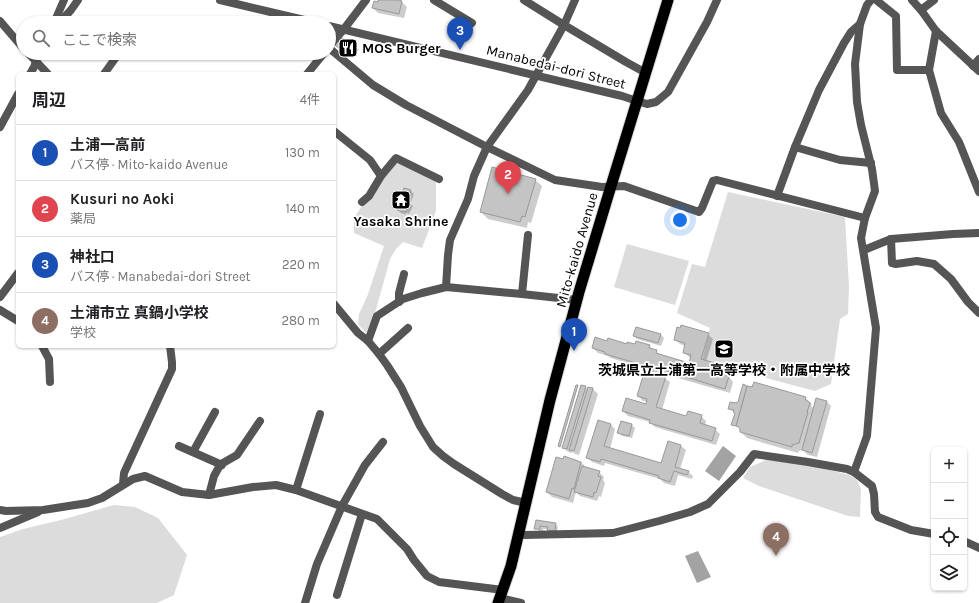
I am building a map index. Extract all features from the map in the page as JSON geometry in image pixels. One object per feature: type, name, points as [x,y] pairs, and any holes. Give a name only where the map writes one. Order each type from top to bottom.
[{"type":"highway","name":"Mito-kaido Avenue","points":[[500,597],[511,566],[550,400],[577,300],[668,0]]},
{"type":"street","points":[[57,16],[64,0]]},
{"type":"street","points":[[66,16],[78,0]]},
{"type":"street","points":[[220,0],[287,16]]},
{"type":"street","points":[[336,39],[366,0]]},
{"type":"street","points":[[434,0],[472,23]]},
{"type":"street","points":[[524,0],[564,26],[646,73]]},
{"type":"street","points":[[446,286],[450,240],[468,199],[474,176],[487,147],[528,90],[564,26],[575,0]]},
{"type":"street","name":"Manabedai-dori Street","points":[[336,27],[622,96],[647,104],[656,102],[668,92],[707,22],[717,0]]},
{"type":"street","points":[[854,472],[867,436],[876,328],[861,238],[865,218],[875,191],[871,163],[861,125],[857,102],[855,64],[860,24],[870,0]]},
{"type":"street","points":[[876,0],[896,16],[897,70],[929,70]]},
{"type":"street","points":[[912,0],[936,31],[976,68],[979,59]]},
{"type":"street","points":[[921,10],[934,0]]},
{"type":"street","points":[[0,21],[16,40]]},
{"type":"street","points":[[777,196],[795,147],[819,90],[844,43],[851,32],[860,24]]},
{"type":"street","points":[[936,31],[929,70],[941,113],[959,142],[979,192]]},
{"type":"street","points":[[336,53],[373,85],[406,105],[555,180],[602,187],[624,186],[699,212],[713,181],[717,180],[865,218]]},
{"type":"street","points":[[105,72],[114,60]]},
{"type":"street","points":[[309,72],[318,60]]},
{"type":"street","points":[[31,72],[35,61]]},
{"type":"street","points":[[35,61],[46,72]]},
{"type":"street","points":[[0,127],[16,98]]},
{"type":"street","points":[[336,133],[370,160],[381,176]]},
{"type":"street","points":[[795,147],[840,160],[871,163]]},
{"type":"street","points":[[362,202],[369,196],[381,176],[396,158],[439,179]]},
{"type":"street","points":[[864,250],[891,239],[979,233]]},
{"type":"street","points":[[522,294],[528,235]]},
{"type":"street","points":[[891,239],[892,263],[896,264],[917,261],[934,264],[951,280],[968,302],[979,313]]},
{"type":"street","points":[[399,302],[399,293],[404,274]]},
{"type":"street","points":[[0,297],[16,276]]},
{"type":"street","points":[[368,341],[377,316],[403,299],[446,286],[577,300]]},
{"type":"street","points":[[336,306],[358,333],[368,341],[387,365],[401,387],[417,422],[433,447],[454,464],[502,494],[513,500],[526,503]]},
{"type":"street","points":[[0,310],[16,321]]},
{"type":"street","points":[[379,354],[408,328]]},
{"type":"street","points":[[43,348],[49,359],[50,382]]},
{"type":"street","points":[[123,484],[124,473],[172,369],[170,348]]},
{"type":"street","points":[[193,452],[215,412]]},
{"type":"street","points":[[296,490],[320,414]]},
{"type":"street","points":[[209,495],[214,476],[222,465],[237,455],[260,421]]},
{"type":"street","points":[[305,603],[317,564],[342,506],[365,465],[383,442]]},
{"type":"street","points":[[179,446],[222,465]]},
{"type":"street","points":[[518,534],[613,532],[690,512],[708,504],[731,481],[754,454],[847,469],[854,472],[872,486],[875,512],[878,517],[911,530],[931,533]]},
{"type":"street","points":[[0,510],[42,510],[88,503],[102,498],[133,479],[145,476],[182,492],[209,495],[253,487],[276,485],[296,490],[377,519],[407,549],[427,576],[439,582],[521,603]]},
{"type":"street","points":[[0,528],[42,510]]},
{"type":"street","points":[[337,595],[362,514]]},
{"type":"street","points":[[967,542],[979,548]]},
{"type":"shaded area","points":[[396,162],[436,180],[436,211],[422,248],[403,242],[396,249],[390,259],[375,313],[366,333],[358,324],[359,314],[367,297],[384,246],[354,233],[354,218]]},
{"type":"shaded area","points":[[728,192],[845,217],[849,287],[848,314],[840,319],[831,384],[815,391],[702,361],[710,328],[677,313],[692,264],[705,267]]},
{"type":"shaded area","points":[[627,244],[689,261],[675,305],[614,287]]},
{"type":"shaded area","points":[[723,446],[736,456],[719,481],[705,471]]},
{"type":"shaded area","points":[[766,460],[801,463],[850,475],[857,480],[861,489],[860,517],[848,516],[759,486],[743,478],[750,467]]},
{"type":"shaded area","points":[[114,505],[135,507],[158,518],[187,555],[174,595],[157,603],[0,603],[0,537],[23,529]]},
{"type":"shaded area","points":[[698,551],[711,577],[697,583],[685,556]]},
{"type":"building","points":[[378,0],[402,1],[399,14],[372,8],[374,1],[378,2]]},
{"type":"building","points":[[342,38],[350,45],[352,43],[356,46],[349,56],[336,46]]},
{"type":"building","points":[[492,167],[536,179],[525,217],[522,216],[520,222],[480,212]]},
{"type":"building","name":"Yasaka Shrine","points":[[404,188],[411,190],[408,199],[406,199],[410,202],[406,212],[393,208],[397,197],[402,199],[401,196]]},
{"type":"building","points":[[681,325],[709,333],[701,359],[718,364],[716,372],[729,376],[725,389],[660,369],[658,374],[666,376],[656,407],[686,416],[688,411],[702,415],[700,423],[716,428],[712,441],[649,423],[650,420],[622,411],[626,398],[646,404],[647,399],[637,396],[646,366],[605,354],[605,352],[592,348],[595,337],[607,341],[608,338],[627,344],[627,342],[635,344],[636,341],[650,345],[649,348],[657,350],[656,353],[689,363],[691,355],[683,353],[685,343],[674,340],[677,327],[680,328]]},
{"type":"building","points":[[636,327],[661,334],[658,343],[633,336]]},
{"type":"building","points":[[754,382],[806,397],[805,399],[810,403],[799,443],[792,445],[792,447],[740,432],[739,427],[736,426],[747,386],[752,387]]},
{"type":"building","points":[[743,384],[747,386],[736,426],[731,425],[735,413],[733,412],[734,410],[728,409],[730,402],[738,402]]},
{"type":"building","points":[[576,385],[578,385],[560,447],[558,446]]},
{"type":"building","points":[[581,385],[586,386],[567,449],[562,448]]},
{"type":"building","points":[[588,387],[593,388],[574,451],[569,450]]},
{"type":"building","points":[[816,398],[827,401],[812,453],[802,450]]},
{"type":"building","points":[[598,420],[611,424],[604,446],[661,463],[668,441],[681,445],[675,467],[689,471],[687,475],[674,471],[670,482],[658,478],[659,476],[601,459],[600,462],[586,458]]},
{"type":"building","points":[[621,421],[632,424],[629,436],[617,433]]},
{"type":"building","points":[[564,456],[581,462],[574,489],[572,488],[569,499],[546,492],[556,457],[563,459]]},
{"type":"building","points":[[582,466],[600,471],[598,476],[601,477],[596,493],[594,492],[593,497],[574,492]]},
{"type":"building","points":[[536,520],[556,523],[555,531],[547,530],[548,527],[540,526],[540,529],[534,529]]},
{"type":"place","name":"MOS Burger","points":[[348,48]]},
{"type":"place","name":"神社口","points":[[460,50]]},
{"type":"place","name":"Kusuri no Aoki","points":[[508,194]]},
{"type":"place","name":"Yasaka Shrine","points":[[401,200]]},
{"type":"place","name":"茨城県立土浦第一高等学校・附属中学校","points":[[724,349]]},
{"type":"place","name":"土浦一高前","points":[[574,351]]},
{"type":"place","name":"土浦市立 真鍋小学校","points":[[776,556]]}]
